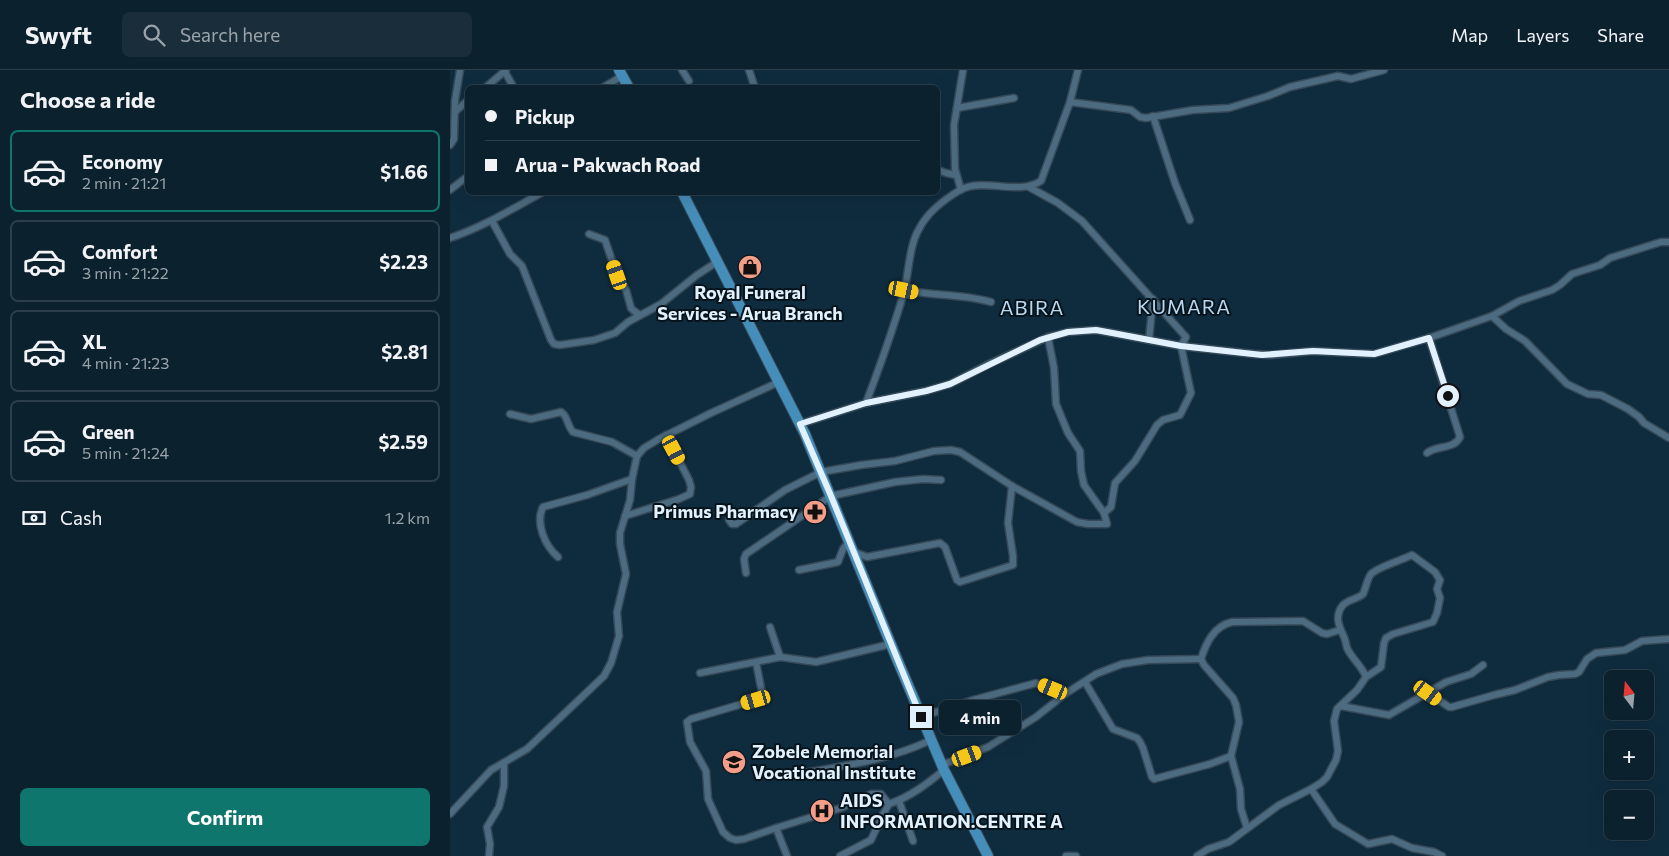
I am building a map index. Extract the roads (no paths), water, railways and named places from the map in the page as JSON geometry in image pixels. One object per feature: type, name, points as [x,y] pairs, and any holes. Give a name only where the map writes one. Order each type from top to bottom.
[{"type":"main road","points":[[621,73],[627,85]]},
{"type":"main road","points":[[684,195],[800,424],[943,768],[988,856]]},
{"type":"street","points":[[450,145],[454,137],[460,70]]},
{"type":"street","points":[[682,70],[689,81]]},
{"type":"street","points":[[749,70],[754,85]]},
{"type":"street","points":[[961,190],[954,164],[954,125],[963,70]]},
{"type":"street","points":[[1029,187],[1043,178],[1070,102],[1078,70]]},
{"type":"street","points":[[1070,102],[1131,110],[1143,118],[1193,110],[1229,108],[1290,87],[1338,76],[1351,79],[1384,70]]},
{"type":"street","points":[[489,85],[505,71],[512,85]]},
{"type":"street","points":[[606,85],[621,73]]},
{"type":"street","points":[[956,108],[1014,98]]},
{"type":"street","points":[[455,112],[465,103]]},
{"type":"street","points":[[1153,116],[1190,220]]},
{"type":"street","points":[[940,171],[956,175]]},
{"type":"street","points":[[450,198],[450,192],[465,179]]},
{"type":"street","points":[[866,403],[888,346],[904,290],[914,240],[919,228],[935,209],[961,190],[977,186],[1029,187],[1058,203],[1082,221],[1185,336],[1181,346],[1191,393],[1190,398],[1180,415],[1163,420],[1157,425],[1137,457],[1118,479],[1113,490],[1111,507],[1104,513]]},
{"type":"street","points":[[450,238],[492,220],[538,195]]},
{"type":"street","points":[[492,220],[510,254],[522,266],[551,340],[560,345],[594,340],[615,333],[628,322],[661,304],[696,275],[718,262]]},
{"type":"street","points":[[589,234],[606,240],[617,275],[626,290],[631,308],[640,315]]},
{"type":"street","points":[[800,424],[866,403],[926,391],[950,384],[1048,337],[1068,332],[1096,330],[1181,346],[1262,355],[1313,351],[1372,354],[1429,338],[1492,316],[1519,301],[1552,290],[1572,274],[1600,265],[1610,258],[1661,242],[1669,242]]},
{"type":"street","points":[[904,290],[921,294],[966,297],[992,302]]},
{"type":"street","points":[[1149,340],[1153,299]]},
{"type":"street","points":[[1492,316],[1525,341],[1567,384],[1588,394],[1601,395],[1628,409],[1644,423],[1669,438]]},
{"type":"street","points":[[728,520],[732,524],[736,524],[785,490],[821,472],[862,464],[893,462],[928,452],[952,450],[966,456],[1012,486],[1082,523],[1107,524],[1104,513],[1084,485],[1080,451],[1068,433],[1056,404],[1054,368],[1048,337]]},
{"type":"street","points":[[1427,453],[1453,445],[1460,438],[1429,338]]},
{"type":"street","points":[[450,814],[492,770],[527,749],[603,678],[616,648],[619,630],[617,612],[626,574],[620,541],[621,530],[631,494],[637,456],[644,448],[666,435],[779,382]]},
{"type":"street","points":[[510,414],[531,420],[561,412],[565,415],[569,427],[574,432],[612,442],[637,456]]},
{"type":"street","points":[[625,516],[679,500],[690,494],[689,480],[666,435]]},
{"type":"street","points":[[558,556],[548,545],[541,526],[540,515],[543,507],[587,495],[632,479]]},
{"type":"street","points":[[746,573],[744,559],[746,554],[831,496],[895,482],[923,479],[941,480]]},
{"type":"street","points":[[854,552],[868,557],[940,543],[946,547],[957,580],[960,582],[1013,565],[1008,523],[1012,486]]},
{"type":"street","points":[[799,570],[838,562],[844,548],[850,542]]},
{"type":"street","points":[[1197,856],[1208,849],[1229,842],[1279,804],[1311,789],[1327,777],[1336,760],[1338,744],[1334,721],[1335,714],[1366,677],[1381,667],[1386,638],[1393,634],[1433,622],[1437,613],[1440,598],[1437,589],[1440,582],[1438,577],[1423,562],[1412,555],[1404,560],[1390,563],[1371,574],[1364,594],[1349,600],[1342,607],[1338,619],[1340,630],[1348,649],[1363,668],[1366,677]]},
{"type":"street","points":[[1247,828],[1241,809],[1240,788],[1231,756],[1239,722],[1236,705],[1233,698],[1211,674],[1201,659],[1203,651],[1214,632],[1223,625],[1232,622],[1303,621],[1322,633],[1327,634],[1340,630]]},
{"type":"street","points":[[770,627],[780,657]]},
{"type":"street","points":[[1428,693],[1449,707],[1452,707],[1515,690],[1559,674],[1575,674],[1587,658],[1596,653],[1625,650],[1642,641],[1669,639]]},
{"type":"street","points":[[700,673],[780,657],[816,662],[891,644]]},
{"type":"street","points":[[840,856],[871,840],[889,804],[900,801],[922,788],[943,768],[988,747],[1036,717],[1065,694],[1096,674],[1122,664],[1148,660],[1201,659]]},
{"type":"street","points":[[756,662],[762,693],[759,699],[691,718],[687,722],[692,747],[706,771],[708,799],[724,832],[730,838],[736,840],[744,839],[841,808],[872,794],[881,794],[889,804]]},
{"type":"street","points":[[1341,706],[1388,715],[1446,682],[1471,674],[1483,665]]},
{"type":"street","points":[[1085,682],[1113,729],[1136,738],[1140,742],[1144,748],[1154,779],[1231,756]]},
{"type":"street","points":[[921,717],[973,700],[1036,683],[1065,694]]},
{"type":"street","points":[[786,776],[863,763],[911,750],[931,740]]},
{"type":"street","points":[[489,856],[490,844],[487,827],[499,807],[504,786],[504,763]]},
{"type":"street","points":[[1311,789],[1335,824],[1368,844],[1392,839],[1412,848],[1434,852],[1442,856]]},
{"type":"street","points":[[900,801],[913,841]]},
{"type":"street","points":[[776,828],[787,856]]},
{"type":"street","points":[[1066,856],[1076,856]]},
{"type":"place","name":"Royal Funeral Services - Arua Branch","points":[[750,267]]},
{"type":"place","name":"Primus Pharmacy","points":[[815,512]]},
{"type":"place","name":"Zobele Memorial Vocational Institute","points":[[734,762]]},
{"type":"place","name":"AIDS INFORMATION.CENTRE A","points":[[822,811]]},
{"type":"district","name":"KUMARA","points":[[1184,307]]},
{"type":"district","name":"ABIRA","points":[[1032,308]]}]
